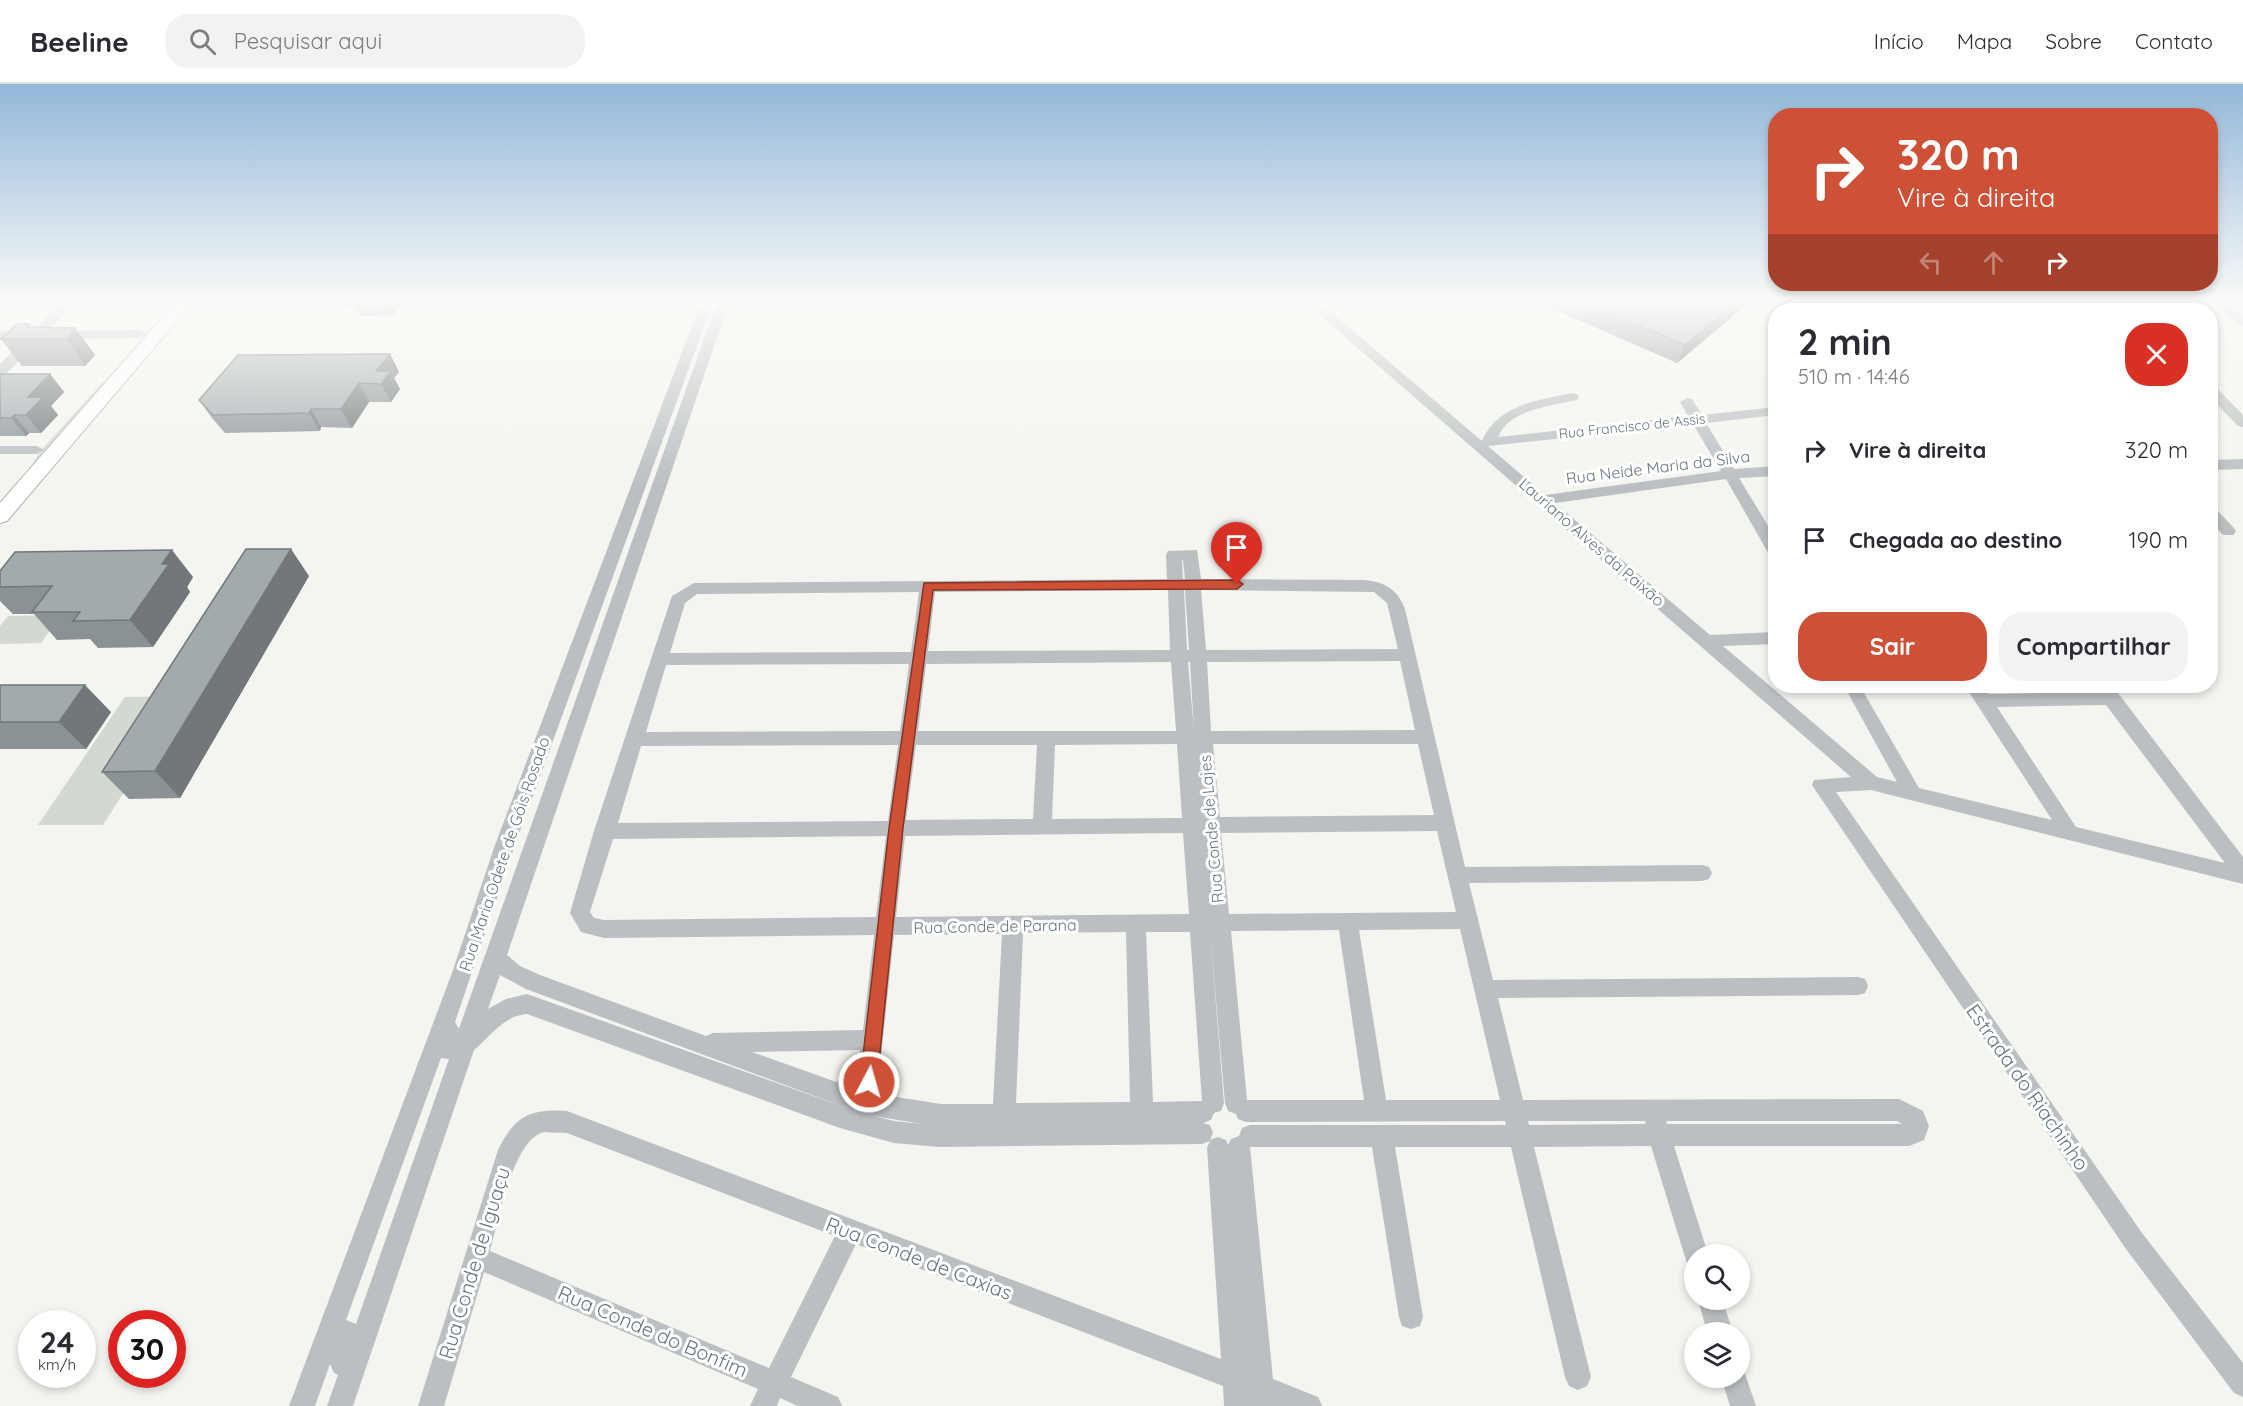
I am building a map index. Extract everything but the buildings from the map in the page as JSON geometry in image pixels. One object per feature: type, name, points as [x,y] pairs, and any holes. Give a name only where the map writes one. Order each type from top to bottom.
[{"type":"main road","points":[[0,492],[114,364]]},
{"type":"main road","points":[[117,364],[109,375],[112,378],[118,378]]},
{"type":"main road","points":[[0,516],[131,364]]},
{"type":"main road","points":[[28,485],[18,481],[29,467],[33,455]]},
{"type":"street","name":"Rua Maria Odete de Góis Rosado","points":[[302,1406],[462,974],[505,845],[691,364]]},
{"type":"street","name":"Rua Maria Odete de Góis Rosado","points":[[340,1406],[496,956],[692,364]]},
{"type":"street","name":"Lauriano Alves da Paixão","points":[[1384,364],[1871,783]]},
{"type":"street","points":[[2218,397],[2243,423]]},
{"type":"street","name":"Rua Francisco de Assis","points":[[1572,398],[1522,410],[1502,419],[1492,430],[1489,442],[1768,412]]},
{"type":"street","points":[[1687,402],[1768,538]]},
{"type":"street","points":[[0,450],[33,455]]},
{"type":"street","points":[[2218,465],[2243,464]]},
{"type":"street","name":"Rua Neide Maria da Silva","points":[[1544,500],[1731,474],[1768,472]]},
{"type":"street","points":[[2218,520],[2228,531]]},
{"type":"street","name":"Rua Conde de Lajes","points":[[1182,555],[1184,584],[1198,656],[1194,738]]},
{"type":"street","points":[[1444,823],[604,831],[678,600],[682,595],[694,589],[1184,584],[1364,585],[1379,587],[1390,592],[1407,655],[1444,823],[1578,1377]]},
{"type":"street","name":"Rua Conde de Lajes","points":[[1184,584],[1179,656],[1194,738],[1209,923],[1237,1406]]},
{"type":"street","points":[[864,1113],[896,828],[928,586]]},
{"type":"street","points":[[1707,641],[1768,638]]},
{"type":"street","points":[[659,659],[1407,655]]},
{"type":"street","points":[[1856,693],[1914,795]]},
{"type":"street","points":[[1979,693],[2070,833]]},
{"type":"street","points":[[2108,693],[2243,874]]},
{"type":"street","points":[[634,739],[1425,737]]},
{"type":"street","points":[[1042,827],[1046,738]]},
{"type":"street","points":[[1871,783],[2243,874]]},
{"type":"street","name":"Estrada do Riachinho","points":[[1871,783],[1821,785],[2134,1241],[2243,1384]]},
{"type":"street","name":"Rua Conde de Parana","points":[[604,831],[580,913],[588,926],[595,928],[1013,926],[1468,920]]},
{"type":"street","points":[[1458,875],[1702,873]]},
{"type":"street","points":[[1348,921],[1377,1111]]},
{"type":"street","name":"Rua Conde de Lajes","points":[[1209,923],[1241,1107],[1251,1119],[1221,1130]]},
{"type":"street","points":[[1136,924],[1142,1113]]},
{"type":"street","points":[[1004,1114],[1013,926]]},
{"type":"street","points":[[496,956],[509,970],[533,982],[701,1043],[864,1113],[894,1132],[939,1137],[1221,1130],[1382,1135],[1909,1135],[1916,1132],[1918,1126],[1915,1119],[1899,1110],[1377,1111],[1241,1107],[1220,1100],[1221,1130]]},
{"type":"street","points":[[462,974],[462,990],[443,1045],[446,1050],[456,1050],[464,1045],[500,1011],[512,1005],[527,1004],[864,1113],[899,1110],[933,1114],[1142,1113],[1221,1130]]},
{"type":"street","points":[[1485,989],[1858,986]]},
{"type":"street","points":[[701,1043],[873,1040]]},
{"type":"street","points":[[1651,1110],[1693,1244]]},
{"type":"street","name":"Rua Conde de Caxias","points":[[527,1126],[539,1121],[567,1122],[1235,1378],[1262,1397],[1309,1406]]},
{"type":"street","name":"Rua Conde de Iguaçu","points":[[431,1406],[506,1158],[513,1141],[527,1126]]},
{"type":"street","name":"Rua Conde de Lajes","points":[[1221,1130],[1262,1397]]},
{"type":"street","points":[[1382,1135],[1411,1317]]},
{"type":"street","points":[[763,1406],[850,1232]]},
{"type":"street","name":"Rua Conde do Bonfim","points":[[476,1257],[829,1406]]},
{"type":"street","points":[[325,1343],[336,1333],[347,1333],[349,1347],[330,1406]]},
{"type":"street","points":[[1737,1388],[1743,1406]]},
{"type":"shaded area","points":[[109,382],[23,478],[43,448],[102,383]]},
{"type":"shaded area","points":[[61,615],[41,643],[0,644],[0,626],[8,616]]},
{"type":"shaded area","points":[[185,696],[103,825],[38,825],[125,697]]},
{"type":"route","points":[[869,1082],[896,828],[928,586],[1237,584]]}]
